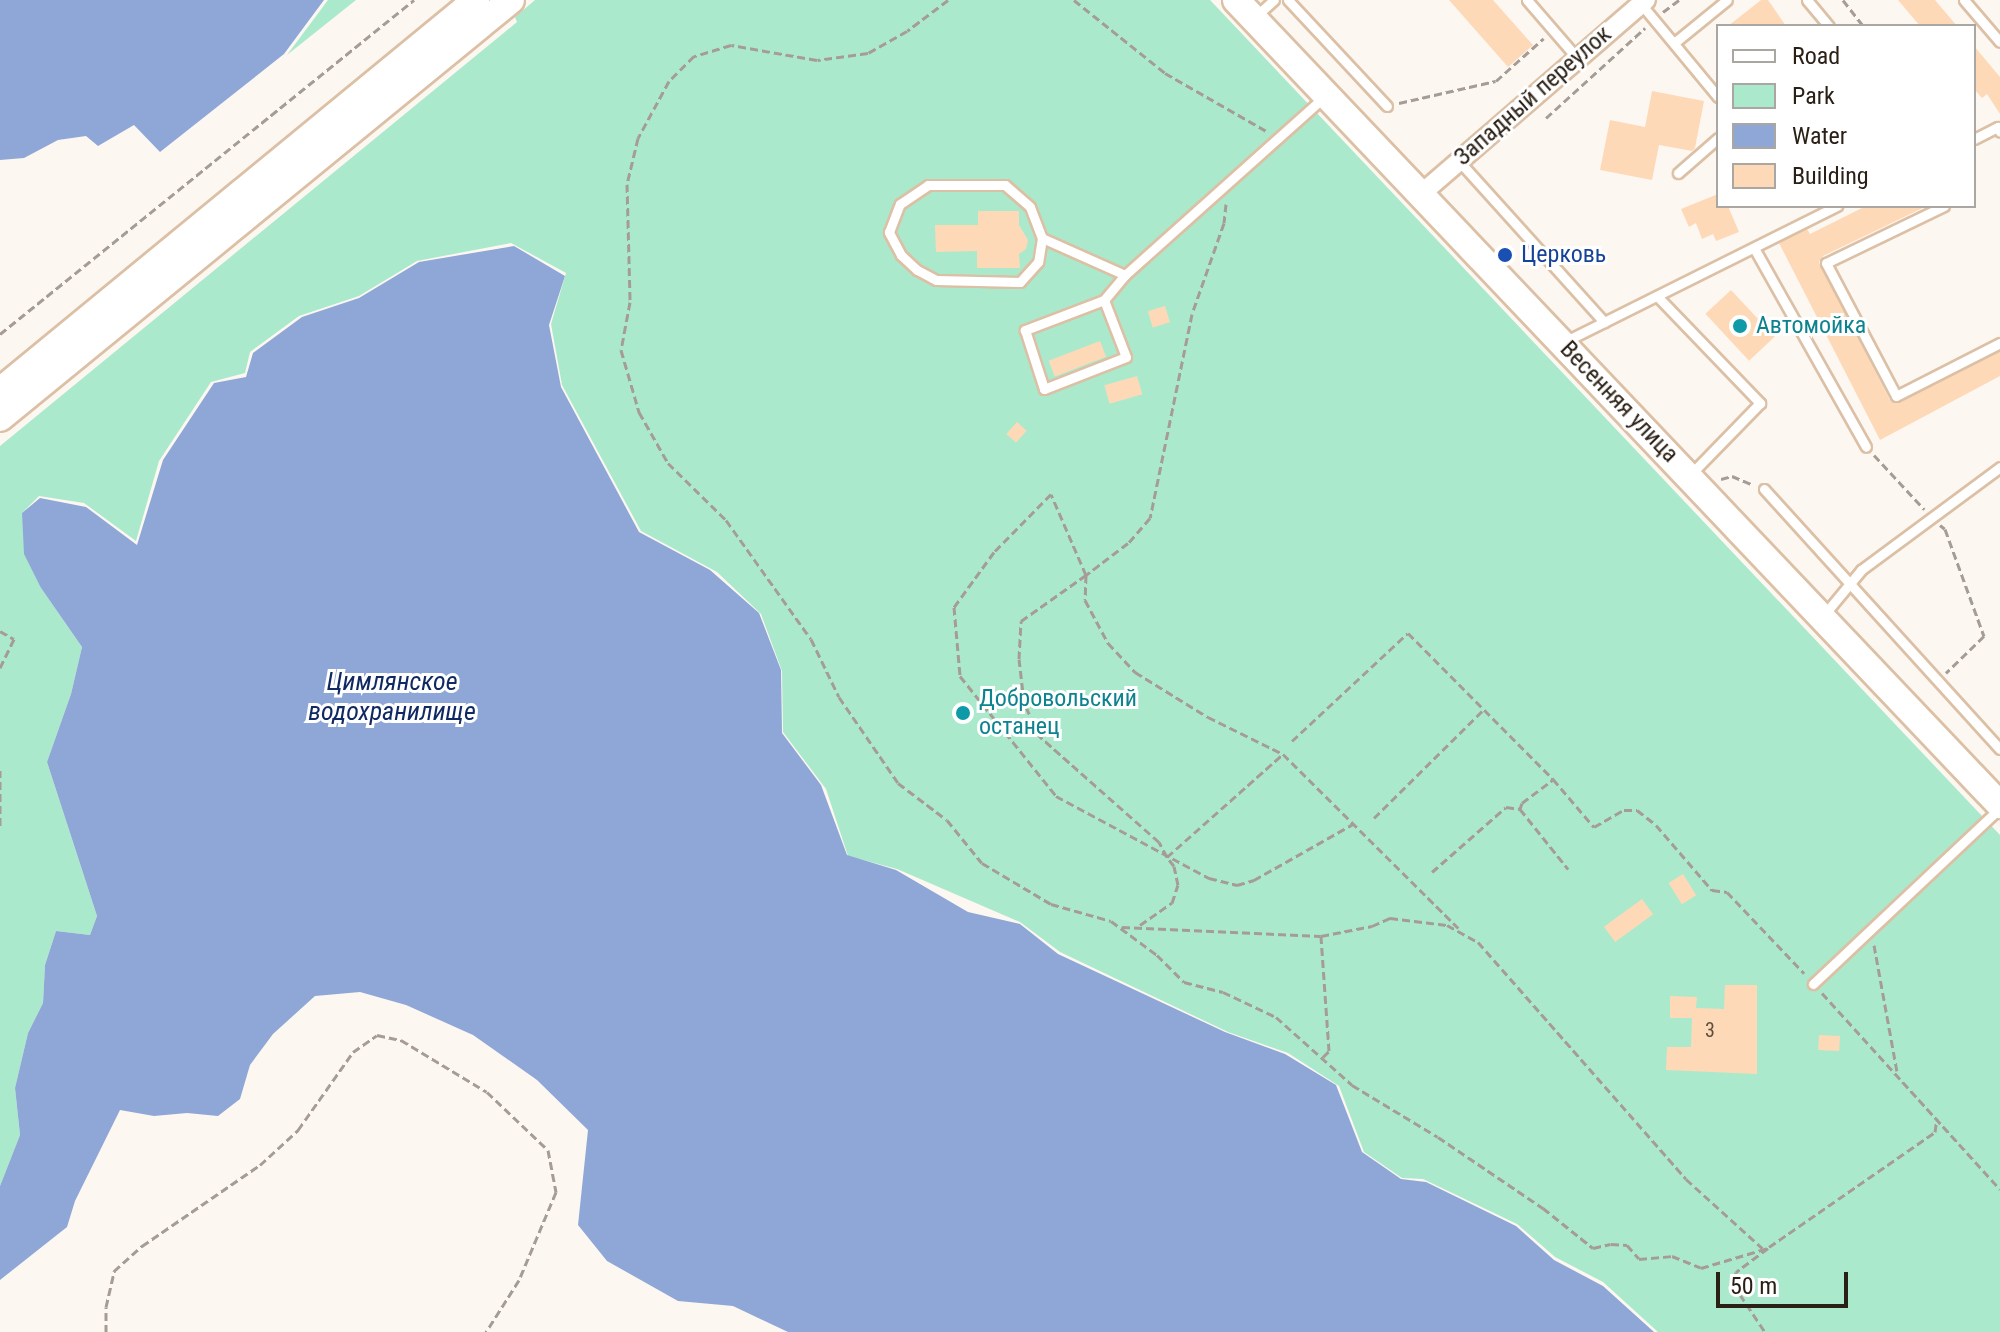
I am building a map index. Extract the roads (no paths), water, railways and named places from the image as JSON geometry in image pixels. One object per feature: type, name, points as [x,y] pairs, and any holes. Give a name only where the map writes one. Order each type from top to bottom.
[{"type":"main road","points":[[0,391],[476,0]]},
{"type":"main road","points":[[0,418],[511,0]]},
{"type":"main road","name":"Весенняя улица","points":[[1245,9],[1823,616],[2000,807]]},
{"type":"street","name":"Западный переулок","points":[[1421,194],[1643,2]]},
{"type":"lane","points":[[1245,9],[1274,0]]},
{"type":"lane","points":[[1288,0],[1387,106]]},
{"type":"lane","points":[[1527,0],[1577,58]]},
{"type":"lane","points":[[1674,43],[1727,0]]},
{"type":"lane","points":[[1807,0],[1827,24]]},
{"type":"lane","points":[[1964,0],[2000,42]]},
{"type":"lane","points":[[1643,2],[1654,20],[1716,95]]},
{"type":"lane","points":[[1701,77],[1716,81]]},
{"type":"lane","points":[[1104,300],[1126,357],[1044,389],[1025,330],[1104,300],[1125,275],[1327,96]]},
{"type":"lane","points":[[1976,138],[1998,127],[2000,132]]},
{"type":"lane","points":[[1678,173],[1716,140]]},
{"type":"lane","points":[[1458,160],[1604,322]]},
{"type":"lane","points":[[1042,238],[1038,262],[1020,282],[936,280],[917,270],[901,255],[889,232],[900,204],[928,185],[1005,185],[1030,207],[1042,238],[1125,275]]},
{"type":"lane","points":[[1563,343],[1833,208]]},
{"type":"lane","points":[[1940,208],[1826,263],[1896,396],[2000,343]]},
{"type":"lane","points":[[1754,248],[1866,447]]},
{"type":"lane","points":[[1657,296],[1760,403],[1693,480]]},
{"type":"lane","points":[[1823,616],[1861,570],[1999,469]]},
{"type":"lane","points":[[1764,489],[2000,749]]},
{"type":"lane","points":[[1813,984],[2000,807]]},
{"type":"water","points":[[0,0],[324,0],[284,54],[160,152],[134,125],[98,146],[86,136],[58,140],[24,158],[0,160]]},
{"type":"water","name":"Цимлянское водохранилище","points":[[514,246],[565,276],[549,325],[561,387],[639,532],[710,570],[759,613],[781,670],[782,733],[821,785],[847,855],[896,870],[968,912],[1020,924],[1058,954],[1225,1032],[1285,1054],[1336,1085],[1362,1152],[1401,1179],[1426,1182],[1516,1226],[1554,1260],[1603,1286],[1654,1332],[788,1332],[733,1306],[678,1301],[607,1261],[578,1225],[588,1130],[537,1080],[473,1035],[406,1005],[360,992],[315,996],[273,1034],[250,1065],[240,1099],[218,1116],[187,1113],[154,1116],[120,1110],[75,1201],[67,1227],[0,1280],[0,1186],[20,1135],[15,1088],[28,1033],[43,1003],[45,965],[56,931],[90,935],[97,916],[47,762],[71,694],[82,647],[41,588],[24,554],[22,513],[40,498],[86,507],[137,545],[163,460],[214,383],[246,377],[253,353],[302,317],[359,298],[419,262]]},
{"type":"place","name":"Церковь","points":[[1505,255]]},
{"type":"place","name":"Автомойка","points":[[1740,326]]},
{"type":"place","name":"Добровольский останец","points":[[963,713]]}]
